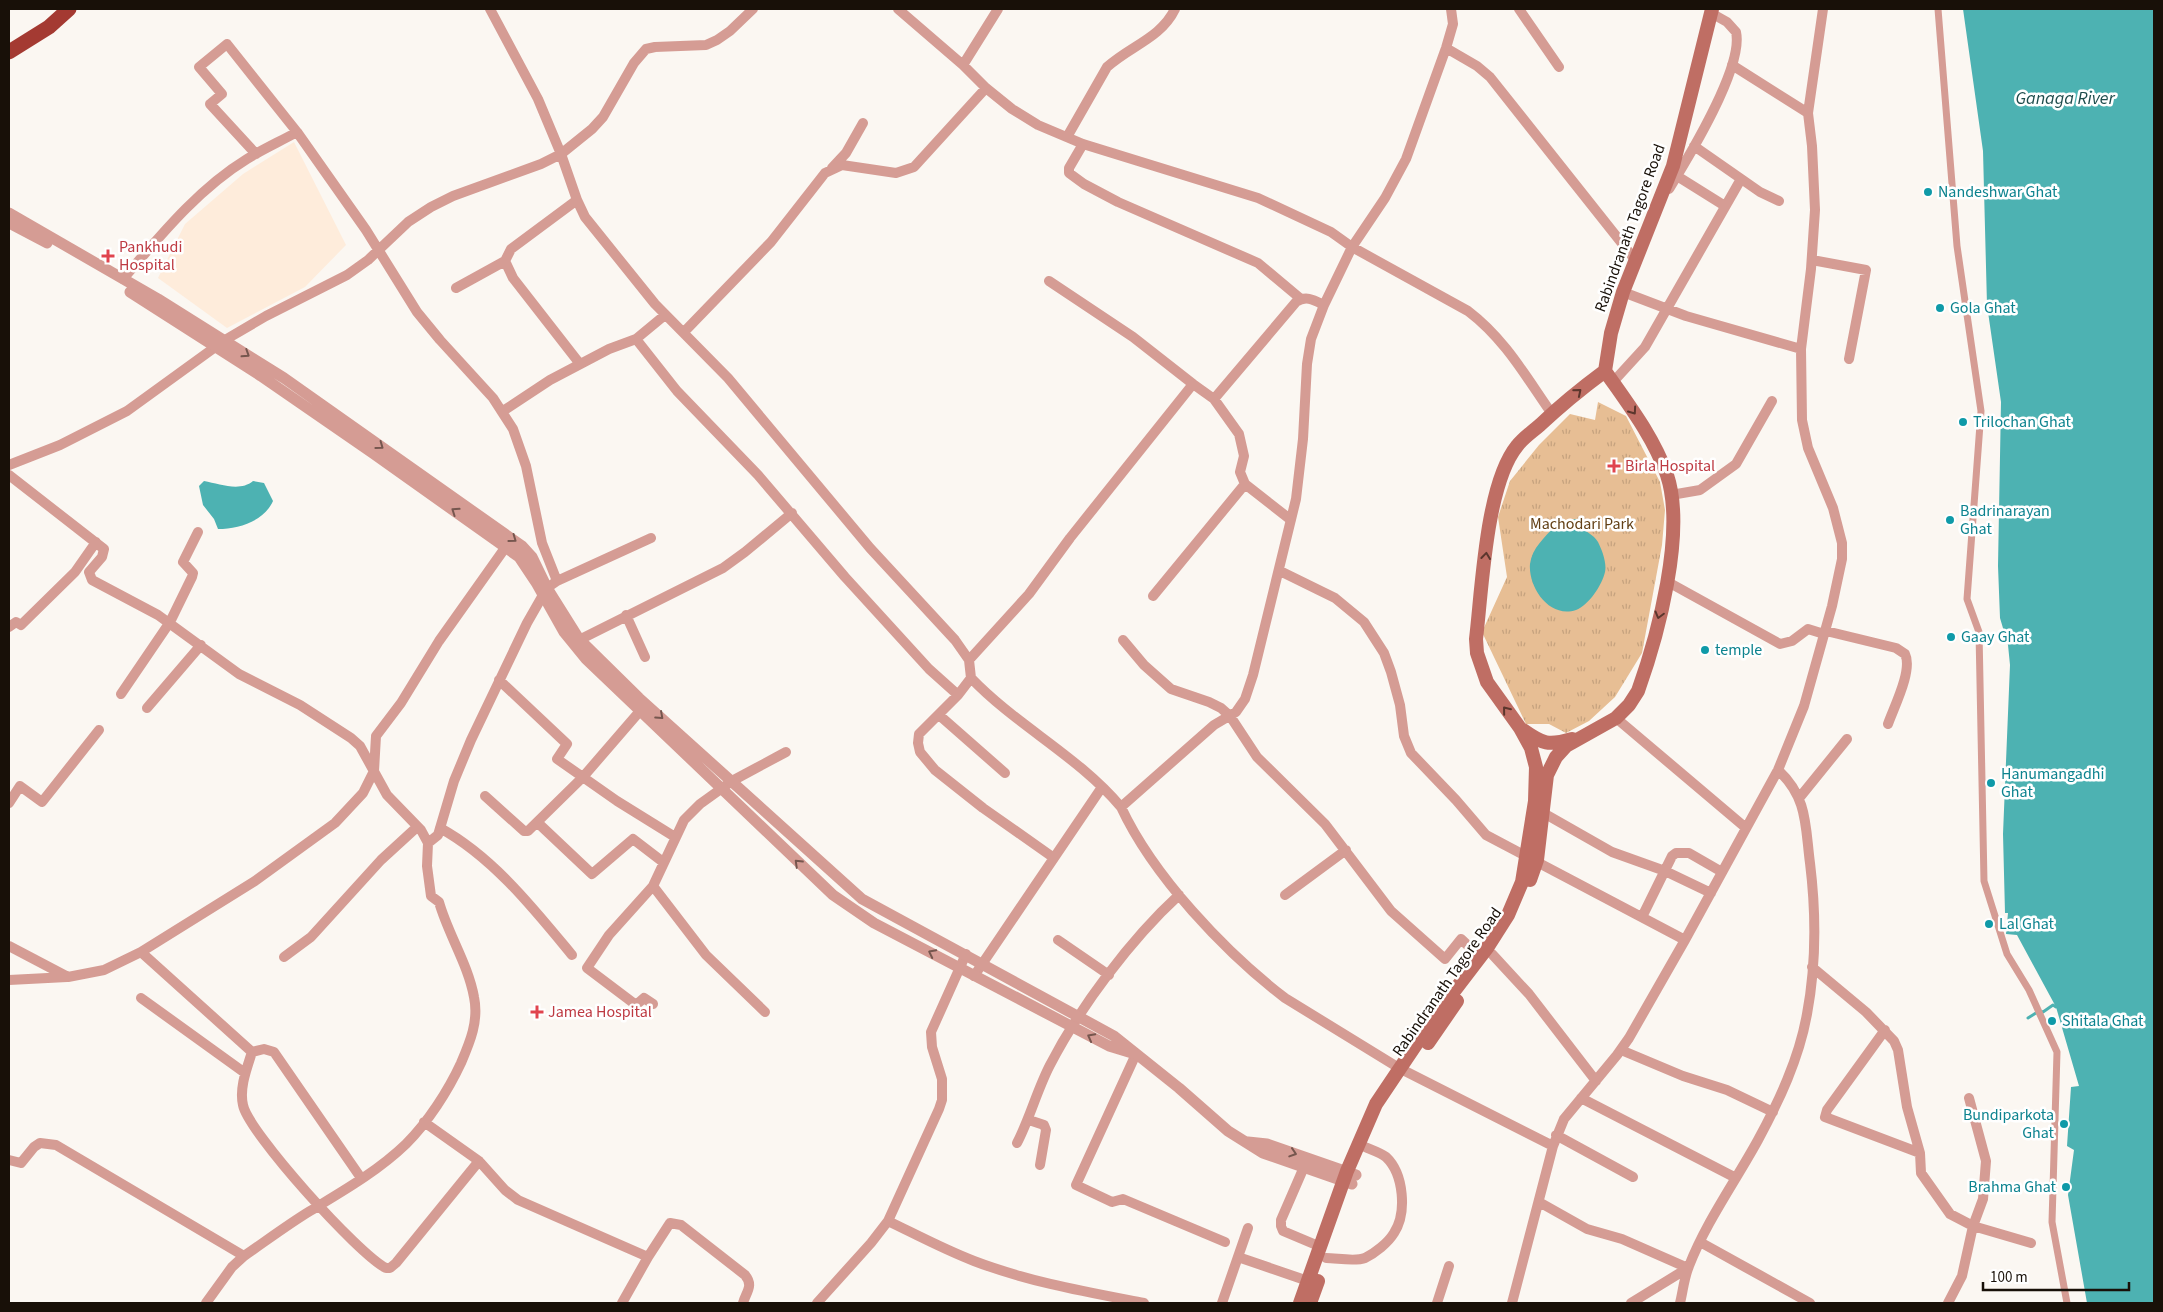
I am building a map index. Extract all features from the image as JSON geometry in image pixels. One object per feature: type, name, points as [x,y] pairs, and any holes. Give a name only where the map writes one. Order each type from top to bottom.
[{"type":"highway","points":[[9,40],[35,25],[55,9]]},
{"type":"highway","points":[[9,52],[49,27],[69,9]]},
{"type":"main road","name":"Rabindranath Tagore Road","points":[[1350,1178],[1403,1070],[1435,1016],[1486,955],[1508,916],[1532,858],[1543,811],[1547,775],[1556,757],[1566,746],[1616,718],[1629,705],[1638,691],[1668,582],[1672,523],[1671,495],[1667,476],[1646,429],[1608,377],[1610,339],[1623,292],[1673,166],[1711,11]]},
{"type":"main road","name":"Rabindranath Tagore Road","points":[[1532,858],[1536,767],[1531,748],[1520,728],[1487,682],[1477,653],[1476,639],[1492,508],[1500,476],[1508,459],[1518,445],[1552,414],[1608,377]]},
{"type":"main road","points":[[1520,728],[1540,742],[1554,744],[1582,737]]},
{"type":"main road","name":"Rabindranath Tagore Road","points":[[1310,1303],[1324,1252],[1376,1104],[1403,1070]]},
{"type":"main road","name":"Rabindranath Tagore Road","points":[[1300,1303],[1308,1281],[1324,1252]]},
{"type":"street","points":[[490,9],[538,99],[561,154],[577,200],[595,230],[665,316],[684,332],[739,391],[870,548],[955,640],[969,660],[971,678],[1016,719],[1062,752],[1102,787],[1121,807],[1141,845],[1180,895],[1237,956],[1271,987],[1285,998],[1403,1070],[1553,1146]]},
{"type":"street","points":[[9,465],[60,445],[126,411],[221,343],[266,316],[347,275],[379,250],[408,222],[431,207],[453,196],[541,164],[561,154],[592,129],[603,117],[634,63],[646,49],[706,45],[718,40],[730,31],[753,9]]},
{"type":"street","points":[[898,9],[964,65],[986,88],[1038,125],[1083,144],[1258,198],[1331,232],[1352,247],[1449,299],[1484,323],[1502,342],[1552,414]]},
{"type":"street","points":[[964,65],[998,9]]},
{"type":"street","points":[[1067,137],[1108,67],[1117,58],[1151,37],[1163,27],[1175,9]]},
{"type":"street","points":[[1121,807],[1214,725],[1230,716],[1242,706],[1280,571],[1291,520],[1303,440],[1307,364],[1311,339],[1324,305],[1352,247],[1385,198],[1406,159],[1446,48],[1453,24],[1451,9]]},
{"type":"street","points":[[1519,9],[1559,67]]},
{"type":"street","points":[[1512,1303],[1556,1135],[1564,1118],[1621,1050],[1685,940],[1778,770],[1804,706],[1825,633],[1842,559],[1842,543],[1833,508],[1808,448],[1802,420],[1801,349],[1812,260],[1815,210],[1812,146],[1808,113],[1823,9]]},
{"type":"street","points":[[1938,9],[1957,246],[1981,411],[1967,599],[1979,632],[1984,881],[2007,954],[2029,990],[2057,1052],[2052,1222],[2067,1303]]},
{"type":"street","points":[[1659,205],[1678,176],[1709,119],[1732,65],[1736,32],[1727,22],[1711,11]]},
{"type":"street","points":[[256,154],[210,104],[222,94],[199,66],[227,44],[298,132],[379,250],[400,286],[430,329],[503,411],[513,429],[524,459],[540,538],[557,581]]},
{"type":"street","points":[[1446,48],[1477,66],[1490,77],[1636,261]]},
{"type":"street","points":[[1732,65],[1808,113]]},
{"type":"street","points":[[684,332],[771,242],[825,173],[842,165],[896,173],[914,167],[986,88]]},
{"type":"street","points":[[832,169],[846,153],[863,123]]},
{"type":"street","points":[[123,279],[151,246],[224,174],[256,154],[298,132]]},
{"type":"street","points":[[1083,144],[1069,168],[1069,173],[1084,184],[1118,202],[1244,255],[1265,268],[1301,299]]},
{"type":"street","points":[[1694,146],[1760,192],[1779,201]]},
{"type":"street","points":[[1678,176],[1725,206]]},
{"type":"street","points":[[1608,377],[1645,347],[1741,179]]},
{"type":"street","points":[[456,288],[505,261],[511,249],[577,200]]},
{"type":"street","points":[[9,213],[123,279],[221,343],[518,557],[545,591],[586,659],[816,881],[846,905],[874,923],[974,976],[1075,1021],[1114,1036],[1179,1088],[1228,1131],[1263,1153],[1304,1167],[1350,1178]]},
{"type":"street","points":[[9,223],[284,378],[522,546],[532,557],[545,591]]},
{"type":"street","points":[[1812,260],[1866,270],[1849,359]]},
{"type":"street","points":[[505,261],[514,278],[580,364]]},
{"type":"street","points":[[1049,281],[1126,332],[1214,399],[1239,434],[1244,456],[1240,472],[1245,484],[1291,520]]},
{"type":"street","points":[[1623,292],[1666,308],[1801,349]]},
{"type":"street","points":[[1214,399],[1289,310],[1301,299],[1311,298],[1324,305]]},
{"type":"street","points":[[503,411],[550,380],[608,349],[636,339],[665,316]]},
{"type":"street","points":[[636,339],[677,391],[741,455],[792,513],[828,558],[904,642],[958,695]]},
{"type":"street","points":[[969,660],[1028,594],[1070,538],[1193,384]]},
{"type":"street","points":[[1671,495],[1700,490],[1736,464],[1772,401]]},
{"type":"street","points":[[9,476],[104,549],[104,553],[89,572],[92,580],[170,622],[245,677],[300,704],[339,729],[360,746],[387,794],[428,842],[427,866],[431,896],[438,902],[444,921],[469,979],[474,998],[473,1034],[453,1080],[424,1122],[406,1143],[361,1178],[244,1256],[232,1267],[206,1303]]},
{"type":"street","points":[[1153,596],[1245,484]]},
{"type":"street","points":[[576,641],[723,568],[792,513]]},
{"type":"street","points":[[121,694],[170,622],[193,575],[183,562],[198,532]]},
{"type":"street","points":[[428,842],[438,835],[458,773],[499,680],[545,591],[557,581],[651,538]]},
{"type":"street","points":[[9,627],[16,622],[21,625],[75,572],[96,542]]},
{"type":"street","points":[[9,980],[68,977],[104,970],[141,952],[255,882],[314,840],[348,809],[362,792],[374,771],[376,736],[401,703],[439,640],[504,548]]},
{"type":"street","points":[[1280,571],[1335,598],[1364,622],[1384,653],[1391,672],[1400,705],[1404,736],[1412,753],[1486,835],[1685,940]]},
{"type":"street","points":[[1668,582],[1780,644],[1792,641],[1808,629],[1896,648],[1905,654],[1908,664],[1888,724]]},
{"type":"street","points":[[626,615],[645,657]]},
{"type":"street","points":[[1123,640],[1144,665],[1171,689],[1209,702],[1221,708],[1230,716],[1257,756],[1309,808],[1346,850],[1390,911],[1444,960],[1461,939],[1486,955],[1529,994],[1596,1081]]},
{"type":"street","points":[[576,641],[862,899],[966,954],[1075,1021]]},
{"type":"street","points":[[147,708],[201,645]]},
{"type":"street","points":[[971,678],[958,695],[919,734],[920,752],[934,770],[1054,858]]},
{"type":"street","points":[[499,680],[567,744],[558,759],[675,837]]},
{"type":"street","points":[[485,796],[525,832],[538,823],[583,777],[640,711]]},
{"type":"street","points":[[939,715],[1005,773]]},
{"type":"street","points":[[1616,718],[1746,828]]},
{"type":"street","points":[[9,803],[20,786],[42,802],[99,730]]},
{"type":"street","points":[[1800,797],[1847,739]]},
{"type":"street","points":[[653,1004],[644,998],[636,1005],[587,968],[609,935],[653,886],[684,820],[700,804],[732,781],[786,752]]},
{"type":"street","points":[[1680,1303],[1688,1268],[1700,1242],[1773,1112],[1790,1074],[1807,1014],[1812,967],[1812,877],[1804,812],[1800,797],[1788,779],[1778,770]]},
{"type":"street","points":[[974,976],[1102,787]]},
{"type":"street","points":[[1543,811],[1612,852],[1665,871],[1711,893]]},
{"type":"street","points":[[538,823],[592,874],[633,839],[664,862]]},
{"type":"street","points":[[284,957],[311,937],[381,860],[417,827]]},
{"type":"street","points":[[440,828],[465,843],[487,861],[544,921],[572,955]]},
{"type":"street","points":[[1285,895],[1346,850]]},
{"type":"street","points":[[1642,917],[1672,856],[1682,851],[1689,853],[1722,872]]},
{"type":"street","points":[[653,886],[706,955],[765,1012]]},
{"type":"street","points":[[1017,1143],[1029,1120],[1049,1067],[1075,1021],[1154,919],[1180,895]]},
{"type":"street","points":[[1058,940],[1109,976]]},
{"type":"street","points":[[9,946],[68,977]]},
{"type":"street","points":[[141,952],[252,1052]]},
{"type":"street","points":[[817,1303],[872,1243],[888,1221],[939,1109],[942,1100],[942,1079],[932,1048],[931,1032],[966,954]]},
{"type":"street","points":[[1812,967],[1886,1030],[1898,1050],[1907,1107],[1920,1153],[1921,1173],[1950,1214],[1973,1226],[2031,1243]]},
{"type":"street","points":[[141,998],[245,1073]]},
{"type":"street","points":[[1886,1030],[1827,1110],[1825,1117],[1920,1153]]},
{"type":"street","points":[[252,1052],[264,1049],[274,1052],[361,1178]]},
{"type":"street","points":[[1621,1050],[1683,1076],[1727,1090],[1773,1112]]},
{"type":"street","points":[[252,1052],[245,1073],[243,1105],[250,1122],[318,1206],[382,1266],[390,1268],[479,1162]]},
{"type":"street","points":[[1136,1054],[1076,1185],[1112,1202],[1123,1199],[1225,1242]]},
{"type":"street","points":[[1581,1098],[1736,1178]]},
{"type":"street","points":[[1948,1303],[1962,1276],[1973,1226],[1983,1199],[1986,1161],[1969,1098]]},
{"type":"street","points":[[1029,1120],[1044,1125],[1046,1130],[1040,1165]]},
{"type":"street","points":[[424,1122],[479,1162],[505,1190],[518,1200],[648,1257]]},
{"type":"street","points":[[1556,1135],[1633,1177]]},
{"type":"street","points":[[1246,1142],[1267,1144],[1350,1178]]},
{"type":"street","points":[[9,1160],[21,1163],[34,1147],[40,1143],[56,1145],[244,1256]]},
{"type":"street","points":[[1304,1167],[1281,1220],[1283,1231],[1324,1252],[1363,1259],[1377,1251],[1394,1234],[1400,1220],[1402,1200],[1397,1172],[1385,1157],[1365,1147]]},
{"type":"street","points":[[1539,1202],[1587,1229],[1622,1239],[1688,1268]]},
{"type":"street","points":[[888,1221],[975,1261],[1088,1293],[1144,1303]]},
{"type":"street","points":[[622,1303],[666,1226],[670,1223],[681,1225],[745,1275],[750,1288],[744,1303]]},
{"type":"street","points":[[1222,1303],[1248,1228]]},
{"type":"street","points":[[1700,1242],[1810,1303]]},
{"type":"street","points":[[1238,1257],[1308,1281]]},
{"type":"street","points":[[1437,1303],[1449,1266]]},
{"type":"street","points":[[1631,1303],[1688,1268]]},
{"type":"street","points":[[1084,1303],[1088,1293]]},
{"type":"shaded area","points":[[294,142],[346,245],[305,287],[227,328],[158,278],[185,224],[243,174]]},
{"type":"green space","name":"Machodari Park","points":[[1598,402],[1626,416],[1660,482],[1665,510],[1662,545],[1642,653],[1615,697],[1589,721],[1566,733],[1549,724],[1526,724],[1482,632],[1507,577],[1498,517],[1510,481],[1539,445],[1570,414],[1595,420]]},
{"type":"water","name":"Ganaga River","points":[[1963,9],[2154,9],[2154,1303],[2087,1303],[2068,1195],[2074,1150],[2067,1146],[2071,1087],[2079,1086],[2056,1007],[2017,935],[2006,934],[2008,913],[2005,913],[2003,834],[2010,665],[2008,645],[2000,618],[1998,566],[2001,402],[1987,305],[1983,151]]},
{"type":"water","points":[[204,481],[236,487],[253,481],[264,483],[273,501],[264,514],[257,519],[242,525],[218,529],[214,519],[203,505],[199,486]]},
{"type":"water","points":[[1578,519],[1578,526],[1598,542],[1605,561],[1605,572],[1598,588],[1586,604],[1576,610],[1566,612],[1557,610],[1542,599],[1533,582],[1530,564],[1536,548],[1555,526],[1567,526],[1567,520]]},
{"type":"waterway","points":[[2028,1018],[2039,1011],[2043,1012],[2053,1005],[2056,1007],[2058,1003]]},
{"type":"place","name":"Nandeshwar Ghat","points":[[1928,192]]},
{"type":"place","name":"Pankhudi Hospital","points":[[108,256]]},
{"type":"place","name":"Gola Ghat","points":[[1940,308]]},
{"type":"place","name":"Trilochan Ghat","points":[[1963,422]]},
{"type":"place","name":"Birla Hospital","points":[[1614,466]]},
{"type":"place","name":"Badrinarayan Ghat","points":[[1950,520]]},
{"type":"place","name":"Gaay Ghat","points":[[1951,637]]},
{"type":"place","name":"temple","points":[[1705,650]]},
{"type":"place","name":"Hanumangadhi Ghat","points":[[1991,783]]},
{"type":"place","name":"Lal Ghat","points":[[1989,924]]},
{"type":"place","name":"Jamea Hospital","points":[[537,1012]]},
{"type":"place","name":"Shitala Ghat","points":[[2052,1021]]},
{"type":"place","name":"Bundiparkota Ghat","points":[[2064,1124]]},
{"type":"place","name":"Brahma Ghat","points":[[2066,1187]]}]
